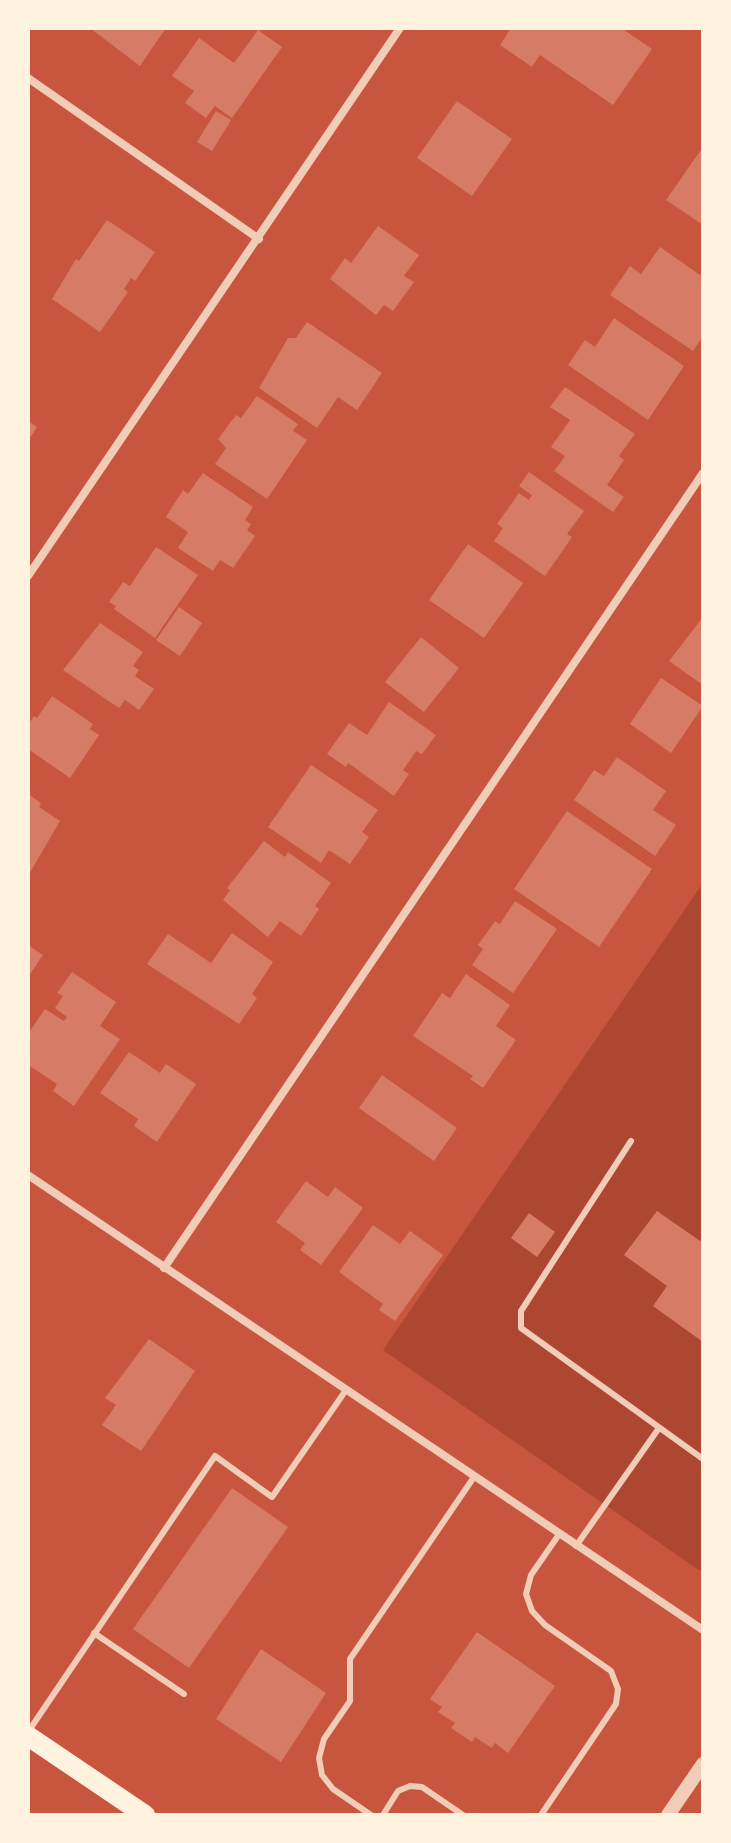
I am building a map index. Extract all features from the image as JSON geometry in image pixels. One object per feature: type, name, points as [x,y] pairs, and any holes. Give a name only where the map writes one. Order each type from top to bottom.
[{"type":"main road","points":[[28,1734],[145,1815]]},
{"type":"street","points":[[28,576],[400,28]]},
{"type":"street","points":[[28,78],[259,239]]},
{"type":"street","points":[[164,1268],[703,473]]},
{"type":"street","points":[[28,1175],[703,1630]]},
{"type":"street","points":[[668,1815],[703,1764]]},
{"type":"lane","points":[[631,1141],[521,1311],[521,1328],[703,1459]]},
{"type":"lane","points":[[28,1734],[215,1456],[272,1497],[346,1390]]},
{"type":"lane","points":[[576,1546],[659,1428]]},
{"type":"lane","points":[[371,1815],[333,1789],[322,1775],[319,1758],[324,1739],[350,1701],[350,1659],[474,1477]]},
{"type":"lane","points":[[541,1815],[616,1704],[618,1689],[611,1671],[545,1625],[532,1611],[526,1594],[531,1575],[560,1533]]},
{"type":"lane","points":[[94,1633],[184,1694]]},
{"type":"lane","points":[[383,1815],[398,1791],[410,1786],[422,1787],[463,1815]]},
{"type":"shaded area","points":[[703,883],[703,1573],[383,1350]]},
{"type":"building","points":[[90,28],[166,28],[140,66]]},
{"type":"building","points":[[511,28],[621,28],[652,49],[613,105],[540,55],[532,67],[500,45]]},
{"type":"building","points":[[258,30],[282,47],[232,118],[215,106],[206,118],[185,103],[194,91],[172,76],[199,38],[234,63]]},
{"type":"building","points":[[457,101],[512,139],[472,196],[417,158]]},
{"type":"building","points":[[216,111],[231,120],[212,151],[197,142]]},
{"type":"building","points":[[703,147],[703,225],[666,200]]},
{"type":"building","points":[[107,220],[155,252],[135,281],[131,278],[124,289],[128,292],[100,332],[52,299],[76,259],[79,261]]},
{"type":"building","points":[[378,226],[419,255],[404,276],[414,282],[393,311],[384,305],[376,315],[330,279],[345,258],[351,263]]},
{"type":"building","points":[[660,247],[703,277],[703,336],[693,351],[610,295],[630,266],[641,274]]},
{"type":"building","points":[[614,318],[684,366],[648,420],[568,365],[585,340],[595,347]]},
{"type":"building","points":[[307,322],[382,373],[357,410],[338,397],[317,428],[259,388],[288,338],[296,338]]},
{"type":"building","points":[[565,387],[635,434],[619,456],[624,460],[607,485],[624,497],[613,512],[554,471],[565,456],[551,447],[570,420],[550,407]]},
{"type":"building","points":[[257,396],[298,424],[293,431],[307,440],[267,499],[215,464],[226,448],[218,439],[236,415],[241,418]]},
{"type":"building","points":[[28,421],[37,427],[28,441]]},
{"type":"building","points":[[529,472],[584,511],[567,534],[572,537],[545,576],[494,541],[503,528],[497,524],[519,493],[529,500],[532,495],[519,486]]},
{"type":"building","points":[[203,473],[253,507],[245,520],[251,524],[247,530],[255,536],[233,568],[220,560],[213,571],[178,548],[188,532],[166,517],[183,490],[188,494]]},
{"type":"building","points":[[468,544],[523,583],[484,638],[429,600]]},
{"type":"building","points":[[156,547],[198,575],[155,638],[114,609],[116,606],[109,602],[123,582],[130,586]]},
{"type":"building","points":[[179,607],[202,623],[180,656],[156,640]]},
{"type":"building","points":[[703,617],[703,685],[669,661]]},
{"type":"building","points":[[100,623],[143,652],[133,666],[139,670],[135,676],[154,689],[139,710],[125,700],[119,708],[63,670]]},
{"type":"building","points":[[421,637],[459,668],[424,712],[385,682]]},
{"type":"building","points":[[661,678],[703,706],[671,753],[630,724]]},
{"type":"building","points":[[52,696],[93,724],[90,729],[99,735],[70,778],[28,749],[28,725],[34,716],[37,718]]},
{"type":"building","points":[[389,702],[436,735],[422,754],[416,751],[403,770],[409,774],[394,796],[348,763],[346,767],[327,754],[349,723],[367,735]]},
{"type":"building","points":[[617,757],[666,791],[653,810],[676,825],[655,856],[574,800],[594,770],[604,776]]},
{"type":"building","points":[[311,765],[378,810],[362,832],[369,837],[350,864],[329,850],[321,863],[268,827]]},
{"type":"building","points":[[28,794],[41,803],[39,807],[60,821],[28,876]]},
{"type":"building","points":[[567,811],[652,869],[599,947],[514,889]]},
{"type":"building","points":[[264,841],[285,857],[288,852],[331,883],[315,906],[319,909],[301,936],[280,921],[268,937],[223,900],[230,890],[227,888]]},
{"type":"building","points":[[515,901],[557,929],[513,993],[472,965],[483,949],[478,945],[495,921],[500,924]]},
{"type":"building","points":[[232,933],[273,962],[252,994],[257,998],[239,1024],[147,964],[168,934],[211,963]]},
{"type":"building","points":[[28,945],[43,955],[28,977]]},
{"type":"building","points":[[72,972],[116,1002],[100,1026],[120,1039],[74,1106],[53,1091],[57,1084],[28,1065],[28,1034],[45,1009],[64,1021],[67,1017],[55,1008],[63,996],[57,993]]},
{"type":"building","points":[[466,974],[510,1005],[496,1026],[516,1040],[483,1088],[470,1079],[473,1076],[413,1036],[442,993],[450,998]]},
{"type":"building","points":[[129,1052],[160,1073],[166,1064],[196,1084],[157,1142],[134,1126],[138,1119],[100,1093]]},
{"type":"building","points":[[382,1075],[457,1128],[434,1161],[359,1108]]},
{"type":"building","points":[[306,1181],[328,1197],[335,1187],[363,1208],[321,1265],[300,1250],[305,1243],[276,1222]]},
{"type":"building","points":[[657,1211],[700,1241],[703,1237],[703,1342],[653,1306],[667,1286],[624,1255]]},
{"type":"building","points":[[529,1213],[555,1232],[537,1257],[511,1238]]},
{"type":"building","points":[[373,1225],[400,1244],[410,1231],[443,1255],[395,1321],[379,1310],[383,1304],[339,1272]]},
{"type":"building","points":[[149,1339],[195,1371],[141,1451],[102,1425],[116,1405],[105,1398]]},
{"type":"building","points":[[232,1488],[288,1527],[189,1668],[133,1629]]},
{"type":"building","points":[[477,1632],[555,1686],[508,1753],[495,1743],[492,1748],[475,1737],[472,1742],[451,1728],[455,1723],[438,1712],[442,1707],[430,1699]]},
{"type":"building","points":[[261,1649],[326,1693],[281,1762],[216,1719]]}]
